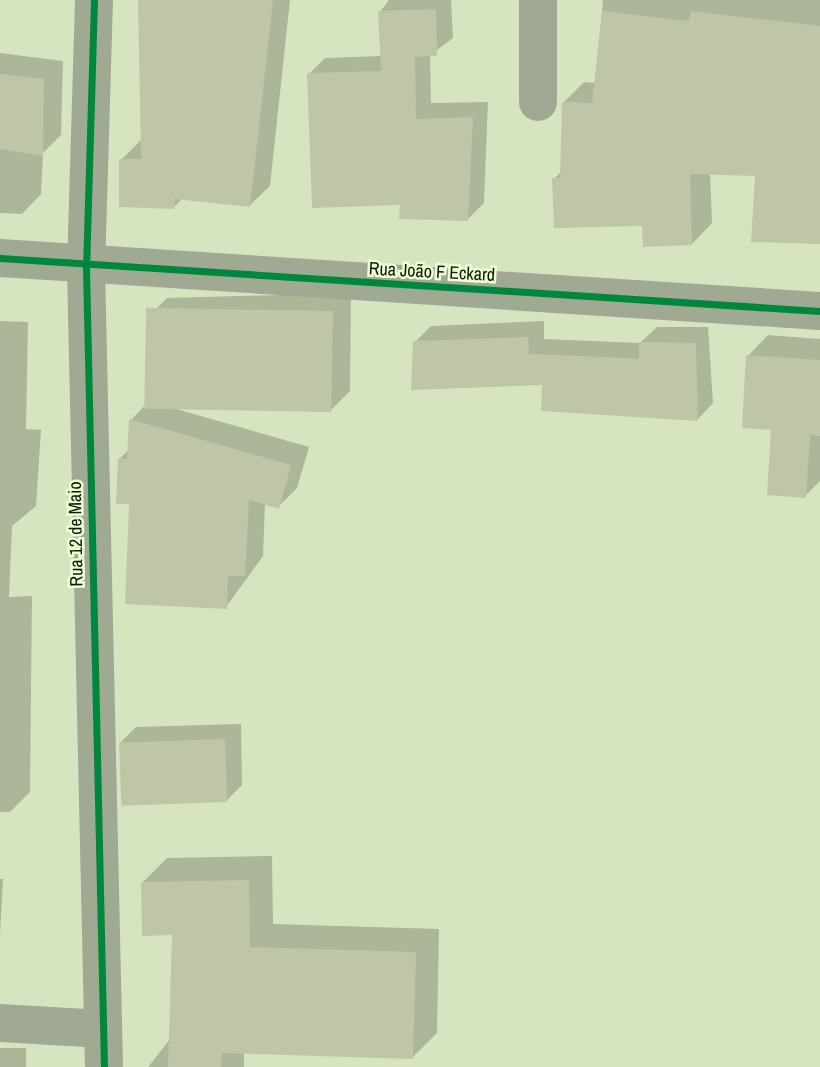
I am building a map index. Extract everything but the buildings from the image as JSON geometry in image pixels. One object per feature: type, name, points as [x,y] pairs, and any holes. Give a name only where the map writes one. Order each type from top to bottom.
[{"type":"street","name":"Rua 12 de Maio","points":[[94,0],[86,268],[104,1067]]},
{"type":"street","points":[[538,0],[538,102]]},
{"type":"street","name":"Rua João F Eckard","points":[[0,258],[86,268],[820,311]]},
{"type":"street","points":[[0,1023],[103,1029]]},
{"type":"cycle path","points":[[94,0],[86,268],[104,1067]]},
{"type":"cycle path","points":[[0,258],[820,311]]}]
